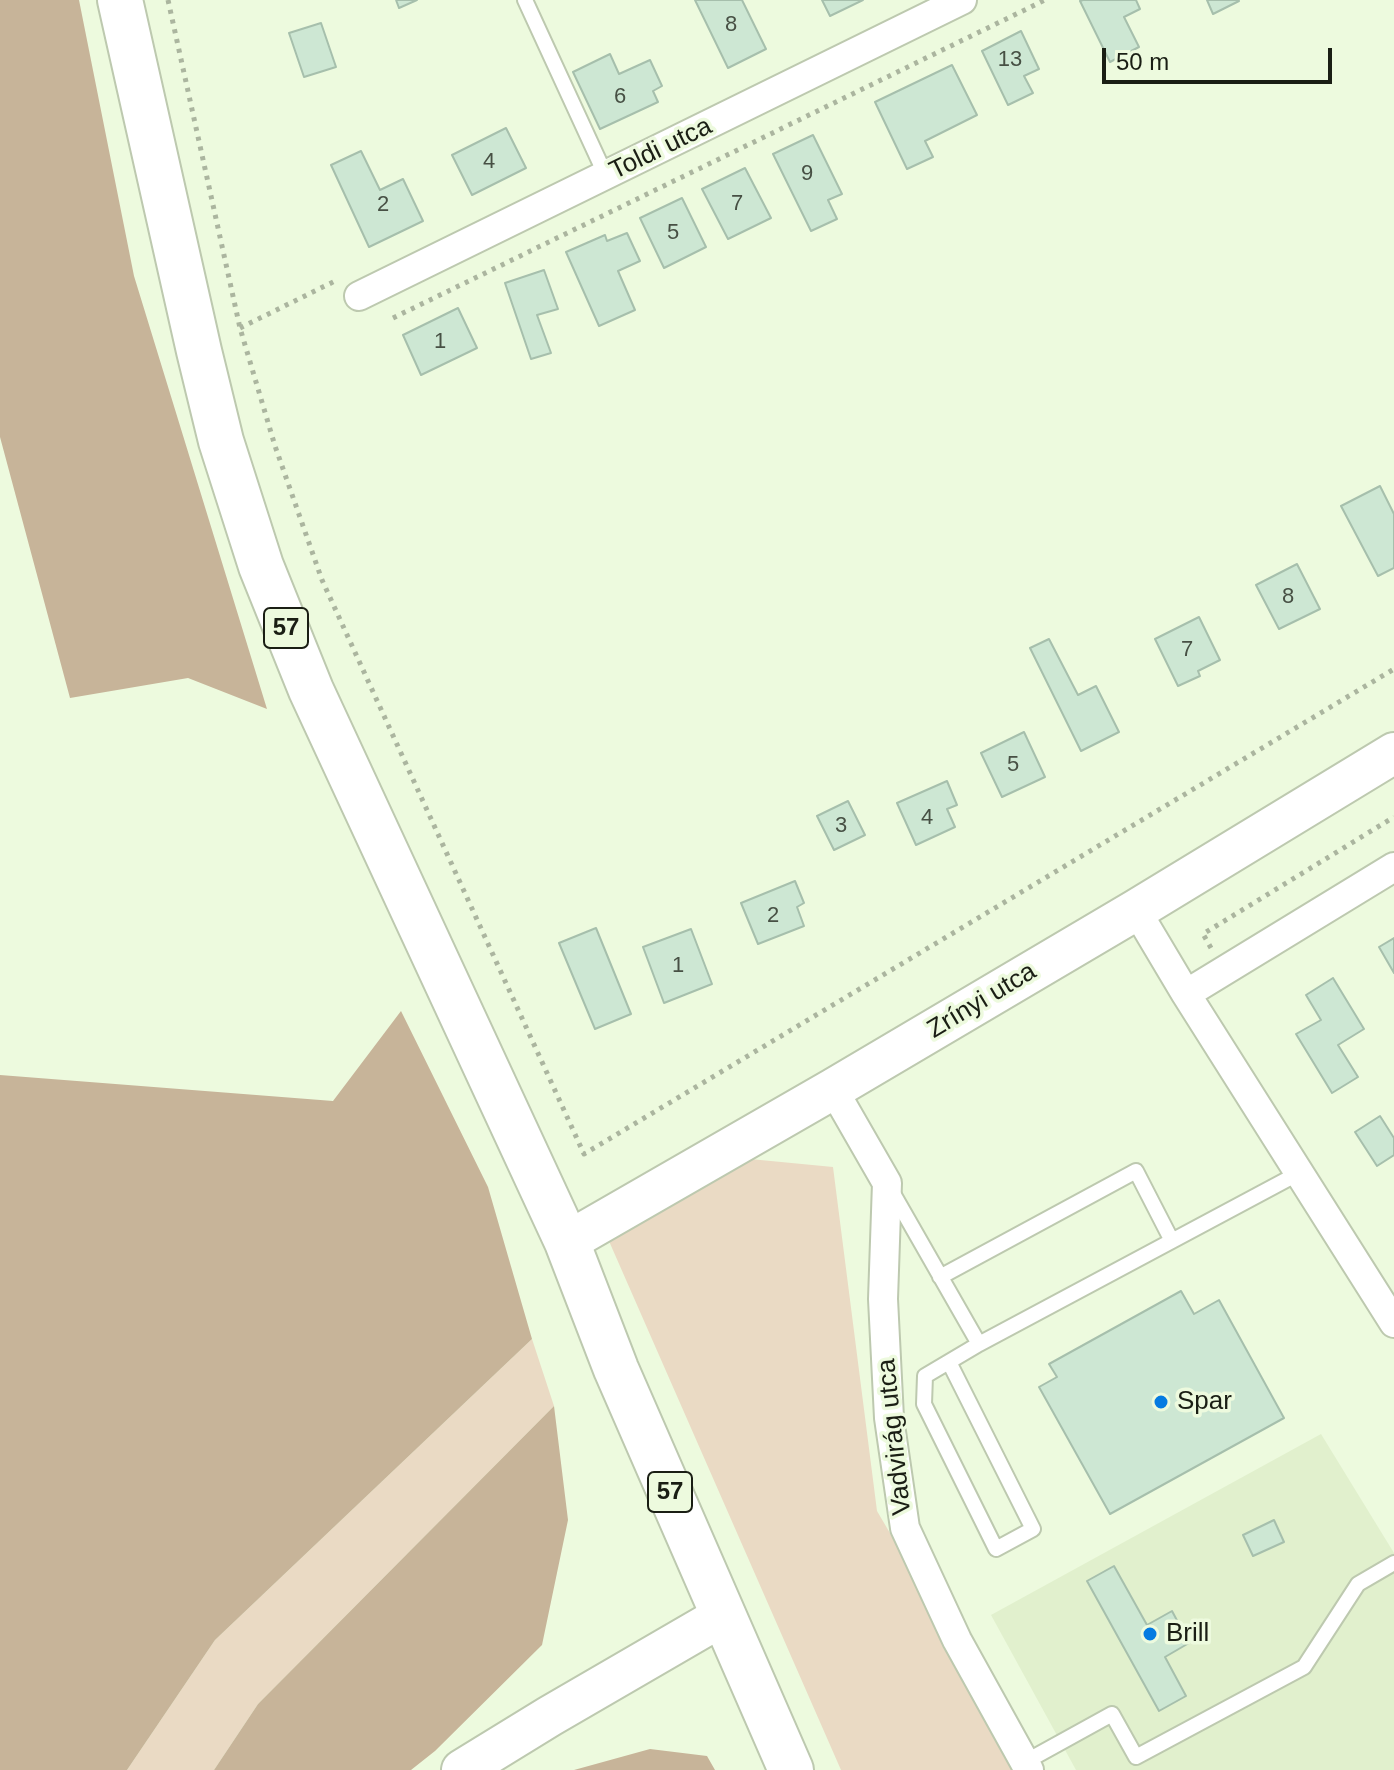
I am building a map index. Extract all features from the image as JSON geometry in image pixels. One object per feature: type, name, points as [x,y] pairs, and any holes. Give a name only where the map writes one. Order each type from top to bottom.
[{"type":"main road","name":"57","points":[[120,0],[221,441],[261,566],[311,690],[567,1242],[616,1369],[791,1770]]},
{"type":"main road","name":"Zrínyi utca","points":[[567,1242],[1136,910],[1394,753]]},
{"type":"main road","points":[[462,1770],[724,1615]]},
{"type":"street","name":"Toldi utca","points":[[359,296],[606,176],[947,3]]},
{"type":"street","points":[[1186,994],[1394,867]]},
{"type":"street","points":[[1136,910],[1394,1323]]},
{"type":"street","points":[[833,1089],[887,1183]]},
{"type":"street","name":"Vadvirág utca","points":[[887,1183],[883,1299],[889,1418],[905,1528],[957,1640],[1027,1766]]},
{"type":"lane","points":[[525,0],[606,176]]},
{"type":"lane","points":[[940,1277],[1136,1171],[1172,1241]]},
{"type":"lane","points":[[949,1362],[1033,1529],[996,1549],[924,1404],[925,1376],[979,1344],[1299,1173]]},
{"type":"lane","points":[[887,1183],[979,1344]]},
{"type":"lane","points":[[1027,1766],[1112,1714],[1136,1757],[1304,1667],[1358,1584],[1394,1563]]},
{"type":"path","points":[[168,0],[240,328],[275,446],[317,565],[371,690],[584,1154],[1394,669]]},
{"type":"path","points":[[393,318],[1045,0]]},
{"type":"path","points":[[1224,970],[1203,934],[1394,817]]},
{"type":"shaded area","points":[[0,0],[79,0],[134,276],[267,709],[188,678],[70,698],[0,437]]},
{"type":"shaded area","points":[[401,1011],[488,1187],[532,1339],[215,1640],[127,1770],[0,1770],[0,1075],[333,1101]]},
{"type":"shaded area","points":[[750,1159],[833,1167],[877,1511],[1029,1770],[841,1770],[605,1232]]},
{"type":"shaded area","points":[[532,1339],[554,1406],[258,1704],[214,1770],[127,1770],[215,1640]]},
{"type":"shaded area","points":[[554,1406],[568,1520],[542,1645],[435,1751],[411,1770],[214,1770],[258,1704]]},
{"type":"shaded area","points":[[1321,1434],[1394,1553],[1394,1770],[1076,1770],[991,1615]]},
{"type":"shaded area","points":[[650,1749],[707,1756],[715,1770],[574,1770]]},
{"type":"building","points":[[396,0],[417,0],[399,8]]},
{"type":"building","points":[[695,0],[742,0],[766,49],[728,68]]},
{"type":"building","points":[[822,0],[863,0],[830,16]]},
{"type":"building","points":[[1136,0],[1140,9],[1124,17],[1139,47],[1110,62],[1080,1]]},
{"type":"building","points":[[1207,0],[1238,0],[1239,1],[1213,14]]},
{"type":"building","points":[[321,23],[336,67],[304,77],[289,33]]},
{"type":"building","points":[[1021,31],[1039,69],[1024,76],[1033,93],[1008,105],[982,51]]},
{"type":"building","points":[[610,54],[619,74],[650,60],[662,86],[653,91],[658,102],[600,129],[573,72]]},
{"type":"building","points":[[952,65],[977,115],[925,141],[933,157],[907,169],[875,102]]},
{"type":"building","points":[[506,128],[526,168],[472,195],[452,155]]},
{"type":"building","points":[[813,135],[842,194],[828,200],[837,219],[811,231],[773,154]]},
{"type":"building","points":[[361,151],[380,190],[403,179],[423,221],[369,247],[331,165]]},
{"type":"building","points":[[745,168],[771,218],[728,239],[702,189]]},
{"type":"building","points":[[682,198],[706,247],[664,268],[640,218]]},
{"type":"building","points":[[627,233],[640,261],[618,271],[635,310],[599,326],[566,252],[605,235],[607,241]]},
{"type":"building","points":[[544,270],[558,309],[537,315],[551,353],[531,359],[505,283]]},
{"type":"building","points":[[458,308],[477,348],[421,375],[403,335]]},
{"type":"building","points":[[1380,486],[1394,514],[1394,568],[1378,576],[1341,506]]},
{"type":"building","points":[[1297,564],[1320,609],[1279,629],[1256,585]]},
{"type":"building","points":[[1199,617],[1220,660],[1198,671],[1200,676],[1178,686],[1155,639]]},
{"type":"building","points":[[1049,639],[1078,695],[1096,686],[1119,732],[1081,751],[1030,648]]},
{"type":"building","points":[[1024,732],[1045,777],[1002,797],[981,753]]},
{"type":"building","points":[[947,781],[957,805],[947,809],[955,827],[916,845],[897,803]]},
{"type":"building","points":[[848,801],[865,835],[834,850],[817,816]]},
{"type":"building","points":[[795,881],[804,903],[797,907],[804,926],[758,944],[741,903]]},
{"type":"building","points":[[596,928],[631,1014],[595,1029],[559,943]]},
{"type":"building","points":[[691,929],[712,984],[664,1003],[643,947]]},
{"type":"building","points":[[1394,938],[1394,973],[1379,947]]},
{"type":"building","points":[[1333,978],[1364,1029],[1338,1045],[1358,1077],[1332,1093],[1296,1034],[1321,1020],[1306,995]]},
{"type":"building","points":[[1380,1116],[1394,1138],[1394,1155],[1377,1166],[1355,1132]]},
{"type":"building","name":"Spar","points":[[1181,1291],[1194,1314],[1219,1300],[1284,1418],[1110,1514],[1039,1387],[1057,1377],[1049,1364]]},
{"type":"building","points":[[1274,1520],[1284,1542],[1253,1556],[1243,1535]]},
{"type":"building","name":"Brill","points":[[1114,1566],[1147,1625],[1172,1611],[1189,1643],[1165,1657],[1186,1696],[1159,1711],[1087,1581]]},
{"type":"place","name":"Spar","points":[[1161,1402]]},
{"type":"place","name":"Brill","points":[[1150,1634]]}]
